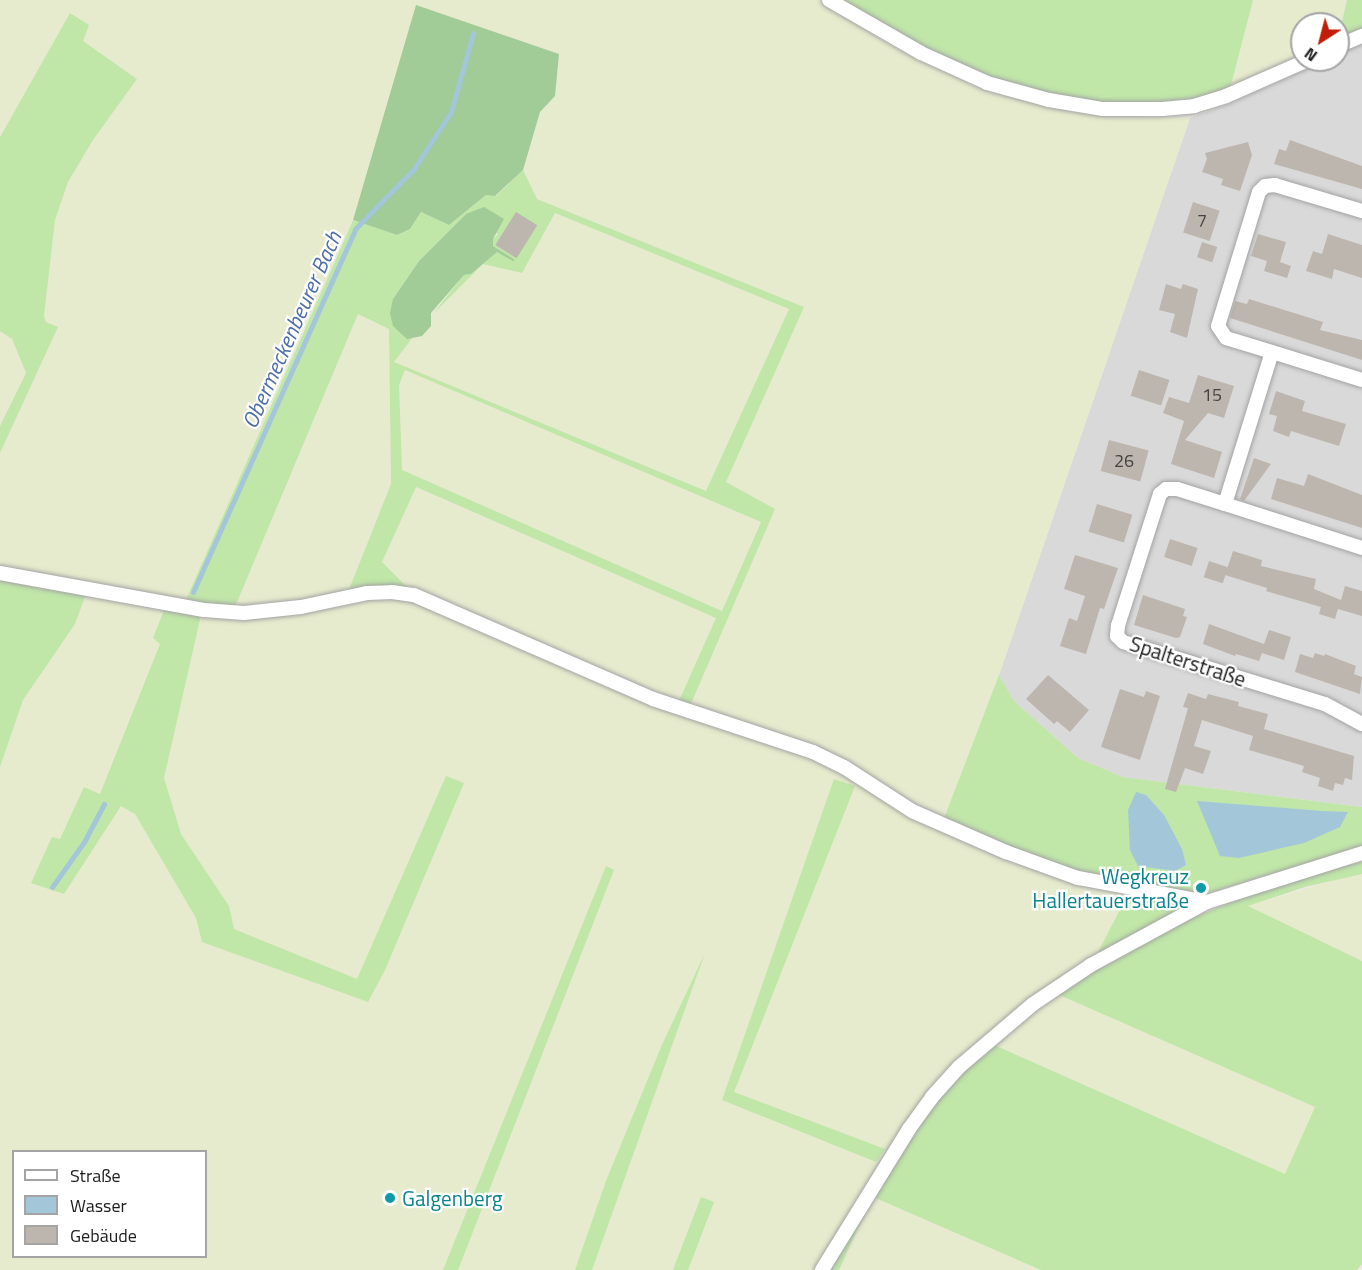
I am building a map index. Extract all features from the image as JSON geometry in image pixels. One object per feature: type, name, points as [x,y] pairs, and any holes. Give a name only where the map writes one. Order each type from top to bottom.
[{"type":"street","points":[[829,0],[921,53],[987,83],[1049,100],[1103,109],[1162,110],[1194,106],[1226,96],[1290,68]]},
{"type":"street","points":[[1362,211],[1275,185],[1265,186],[1259,192],[1218,326],[1226,338],[1362,381]]},
{"type":"street","points":[[1225,504],[1272,352]]},
{"type":"street","name":"Spalterstraße","points":[[1362,548],[1177,489],[1166,489],[1160,494],[1118,626],[1117,636],[1123,642],[1324,704],[1362,724]]},
{"type":"street","points":[[0,573],[204,610],[244,613],[301,607],[368,593],[392,592],[414,595],[653,699],[813,752],[844,767],[912,811],[1006,852],[1078,878],[1207,902]]},
{"type":"street","points":[[822,1270],[909,1129],[959,1067],[1033,1004],[1082,972],[1207,902],[1362,853]]},
{"type":"shaded area","points":[[1362,43],[1362,807],[1123,777],[1078,758],[1014,701],[999,675],[1190,118],[1229,104],[1298,72],[1350,72],[1350,48]]},
{"type":"green space","points":[[0,0],[818,0],[868,30],[964,80],[1006,95],[1110,115],[1190,118],[999,675],[943,821],[882,788],[690,706],[774,510],[725,482],[804,307],[537,199],[523,170],[540,112],[555,96],[559,54],[417,6],[354,216],[185,602],[0,567],[0,453],[58,327],[46,322],[44,316],[55,220],[68,182],[93,140],[137,79],[83,41],[70,13],[0,137]]},
{"type":"green space","points":[[837,0],[1253,0],[1230,89],[1198,98],[1126,106],[1074,100],[989,78],[922,49]]},
{"type":"green space","points":[[1253,0],[1347,0],[1344,12],[1290,12],[1290,62],[1230,89]]},
{"type":"green space","points":[[1347,0],[1362,0],[1362,31],[1350,35],[1350,12],[1344,12]]},
{"type":"green space","points":[[416,5],[559,54],[555,96],[540,112],[523,170],[495,196],[486,195],[449,225],[421,212],[410,229],[397,235],[353,220]]},
{"type":"green space","points":[[70,13],[89,25],[83,41],[137,79],[93,140],[68,182],[55,220],[44,316],[46,322],[58,327],[0,453],[0,426],[26,373],[12,339],[0,331],[0,137]]},
{"type":"green space","points":[[523,170],[537,199],[804,307],[726,482],[775,509],[690,706],[678,703],[716,618],[416,487],[382,562],[409,589],[348,592],[391,484],[389,329],[358,314],[235,607],[185,602],[353,220],[397,235],[410,229],[421,212],[449,225],[486,195],[496,196]],"holes":[[[555,213],[789,309],[706,491],[394,362],[413,337],[393,299],[419,261],[466,214],[498,234],[493,239],[493,246],[514,260],[497,252],[471,274],[464,275],[431,316],[483,264],[522,273]],[[405,370],[761,522],[722,611],[402,470],[399,385]]]},
{"type":"green space","points":[[484,207],[504,219],[493,239],[493,246],[515,260],[497,252],[471,274],[464,275],[431,313],[431,326],[422,336],[407,339],[393,326],[390,313],[393,299],[419,261],[466,214]]},
{"type":"green space","points":[[555,213],[789,309],[706,491],[393,362],[437,309],[483,264],[522,273]]},
{"type":"green space","points":[[358,314],[389,329],[391,484],[348,592],[294,603],[235,607]]},
{"type":"green space","points":[[0,331],[12,339],[26,373],[0,426]]},
{"type":"green space","points":[[405,370],[761,522],[722,611],[401,470],[399,385]]},
{"type":"green space","points":[[415,487],[716,618],[678,703],[409,589],[382,562]]},
{"type":"green space","points":[[0,579],[86,594],[75,624],[23,700],[0,767]]},
{"type":"green space","points":[[86,594],[244,619],[301,613],[386,598],[412,601],[811,758],[1078,883],[1127,896],[1096,956],[957,1064],[817,1270],[0,1270],[0,767],[23,700],[75,624]]},
{"type":"green space","points":[[165,608],[201,615],[164,778],[181,834],[229,906],[234,929],[357,979],[446,776],[464,783],[385,970],[368,1002],[202,942],[196,918],[135,814],[121,806],[64,894],[31,883],[52,837],[60,839],[84,787],[100,794],[160,644],[153,638]]},
{"type":"green space","points":[[999,675],[1014,701],[1078,758],[1123,777],[1362,807],[1362,847],[1201,895],[1151,888],[1063,868],[943,821]]},
{"type":"green space","points":[[834,779],[855,786],[734,1092],[885,1149],[876,1162],[722,1100]]},
{"type":"green space","points":[[1362,862],[1362,874],[1305,887],[1248,906],[1362,961],[1362,1264],[1357,1270],[1041,1270],[873,1197],[920,1121],[940,1095],[992,1044],[1285,1174],[1315,1107],[1057,994],[1133,946],[1197,916],[1295,877]]},
{"type":"green space","points":[[606,866],[614,870],[458,1270],[443,1270]]},
{"type":"green space","points":[[1362,874],[1362,961],[1247,906]]},
{"type":"green space","points":[[1127,896],[1177,904],[1181,914],[1096,956]]},
{"type":"green space","points":[[705,953],[592,1270],[575,1270],[606,1181],[661,1047]]},
{"type":"green space","points":[[1057,994],[1315,1107],[1285,1174],[992,1044]]},
{"type":"green space","points":[[701,1197],[714,1202],[688,1270],[673,1270]]},
{"type":"green space","points":[[872,1197],[1041,1270],[839,1270]]},
{"type":"green space","points":[[873,1197],[839,1270],[828,1270]]},
{"type":"water","points":[[1136,792],[1146,795],[1164,815],[1182,849],[1186,865],[1175,871],[1138,866],[1130,850],[1128,810]]},
{"type":"water","points":[[1197,801],[1348,812],[1340,827],[1304,843],[1239,858],[1220,856]]},
{"type":"building","points":[[1290,140],[1362,166],[1362,189],[1274,164],[1279,149],[1286,151]]},
{"type":"building","points":[[1248,142],[1252,155],[1240,191],[1221,185],[1223,179],[1202,172],[1207,159],[1205,153]]},
{"type":"building","points":[[1193,202],[1220,211],[1210,241],[1183,232]]},
{"type":"building","points":[[516,212],[537,225],[517,258],[495,245]]},
{"type":"building","points":[[1258,234],[1286,242],[1280,262],[1291,266],[1287,278],[1264,271],[1267,261],[1251,256]]},
{"type":"building","points":[[1328,234],[1362,245],[1362,278],[1334,269],[1332,279],[1306,271],[1313,251],[1322,254]]},
{"type":"building","points":[[1202,242],[1217,247],[1212,262],[1197,257]]},
{"type":"building","points":[[1166,284],[1181,289],[1183,284],[1198,289],[1187,338],[1170,332],[1175,314],[1159,310]]},
{"type":"building","points":[[1249,299],[1323,322],[1320,330],[1362,340],[1362,360],[1230,318],[1235,301],[1247,304]]},
{"type":"building","points":[[1139,370],[1169,380],[1161,406],[1131,396]]},
{"type":"building","points":[[1198,375],[1234,386],[1224,418],[1208,413],[1185,440],[1222,452],[1214,478],[1171,464],[1184,421],[1163,413],[1169,397],[1189,403]]},
{"type":"building","points":[[1276,391],[1305,401],[1302,411],[1346,424],[1339,446],[1291,431],[1289,437],[1273,431],[1277,416],[1269,414]]},
{"type":"building","points":[[1109,440],[1149,451],[1140,482],[1101,471]]},
{"type":"building","points":[[1254,458],[1271,464],[1244,501],[1240,499]]},
{"type":"building","points":[[1308,474],[1362,495],[1362,528],[1271,499],[1277,478],[1304,486]]},
{"type":"building","points":[[1097,504],[1132,515],[1124,543],[1089,532]]},
{"type":"building","points":[[1170,539],[1198,548],[1192,566],[1164,557]]},
{"type":"building","points":[[1233,551],[1262,560],[1261,566],[1316,579],[1314,589],[1341,600],[1345,586],[1362,591],[1362,616],[1338,609],[1335,619],[1319,614],[1321,607],[1266,591],[1267,588],[1225,575]]},
{"type":"building","points":[[1075,555],[1118,568],[1104,609],[1100,608],[1086,654],[1060,646],[1069,618],[1077,621],[1085,596],[1064,589]]},
{"type":"building","points":[[1209,561],[1228,567],[1223,583],[1204,577]]},
{"type":"building","points":[[1143,595],[1185,609],[1183,616],[1187,617],[1180,637],[1176,638],[1134,625]]},
{"type":"building","points":[[1209,624],[1264,644],[1269,630],[1291,637],[1284,660],[1262,653],[1259,661],[1236,654],[1235,656],[1203,644]]},
{"type":"building","points":[[1315,653],[1324,656],[1325,654],[1356,666],[1354,674],[1362,677],[1360,694],[1295,672],[1300,654],[1313,658]]},
{"type":"building","points":[[1048,675],[1089,710],[1070,732],[1057,721],[1054,724],[1026,699]]},
{"type":"building","points":[[1120,689],[1144,697],[1146,691],[1160,696],[1140,760],[1101,747]]},
{"type":"building","points":[[1188,693],[1206,699],[1208,694],[1239,702],[1238,706],[1268,714],[1264,729],[1354,756],[1352,780],[1345,778],[1343,785],[1335,783],[1333,791],[1318,786],[1320,778],[1302,772],[1304,766],[1249,750],[1253,736],[1202,720],[1194,746],[1211,751],[1203,774],[1185,768],[1176,792],[1165,789],[1188,708],[1183,707]]},
{"type":"waterway","name":"Obermeckenbeurer Bach","points":[[193,592],[355,229],[413,170],[451,112],[473,33]]},
{"type":"waterway","name":"Obermeckenbeurer Bach","points":[[52,887],[84,842],[104,804]]},
{"type":"place","name":"Wegkreuz Hallertauerstraße","points":[[1201,888]]},
{"type":"place","name":"Galgenberg","points":[[390,1198]]}]
